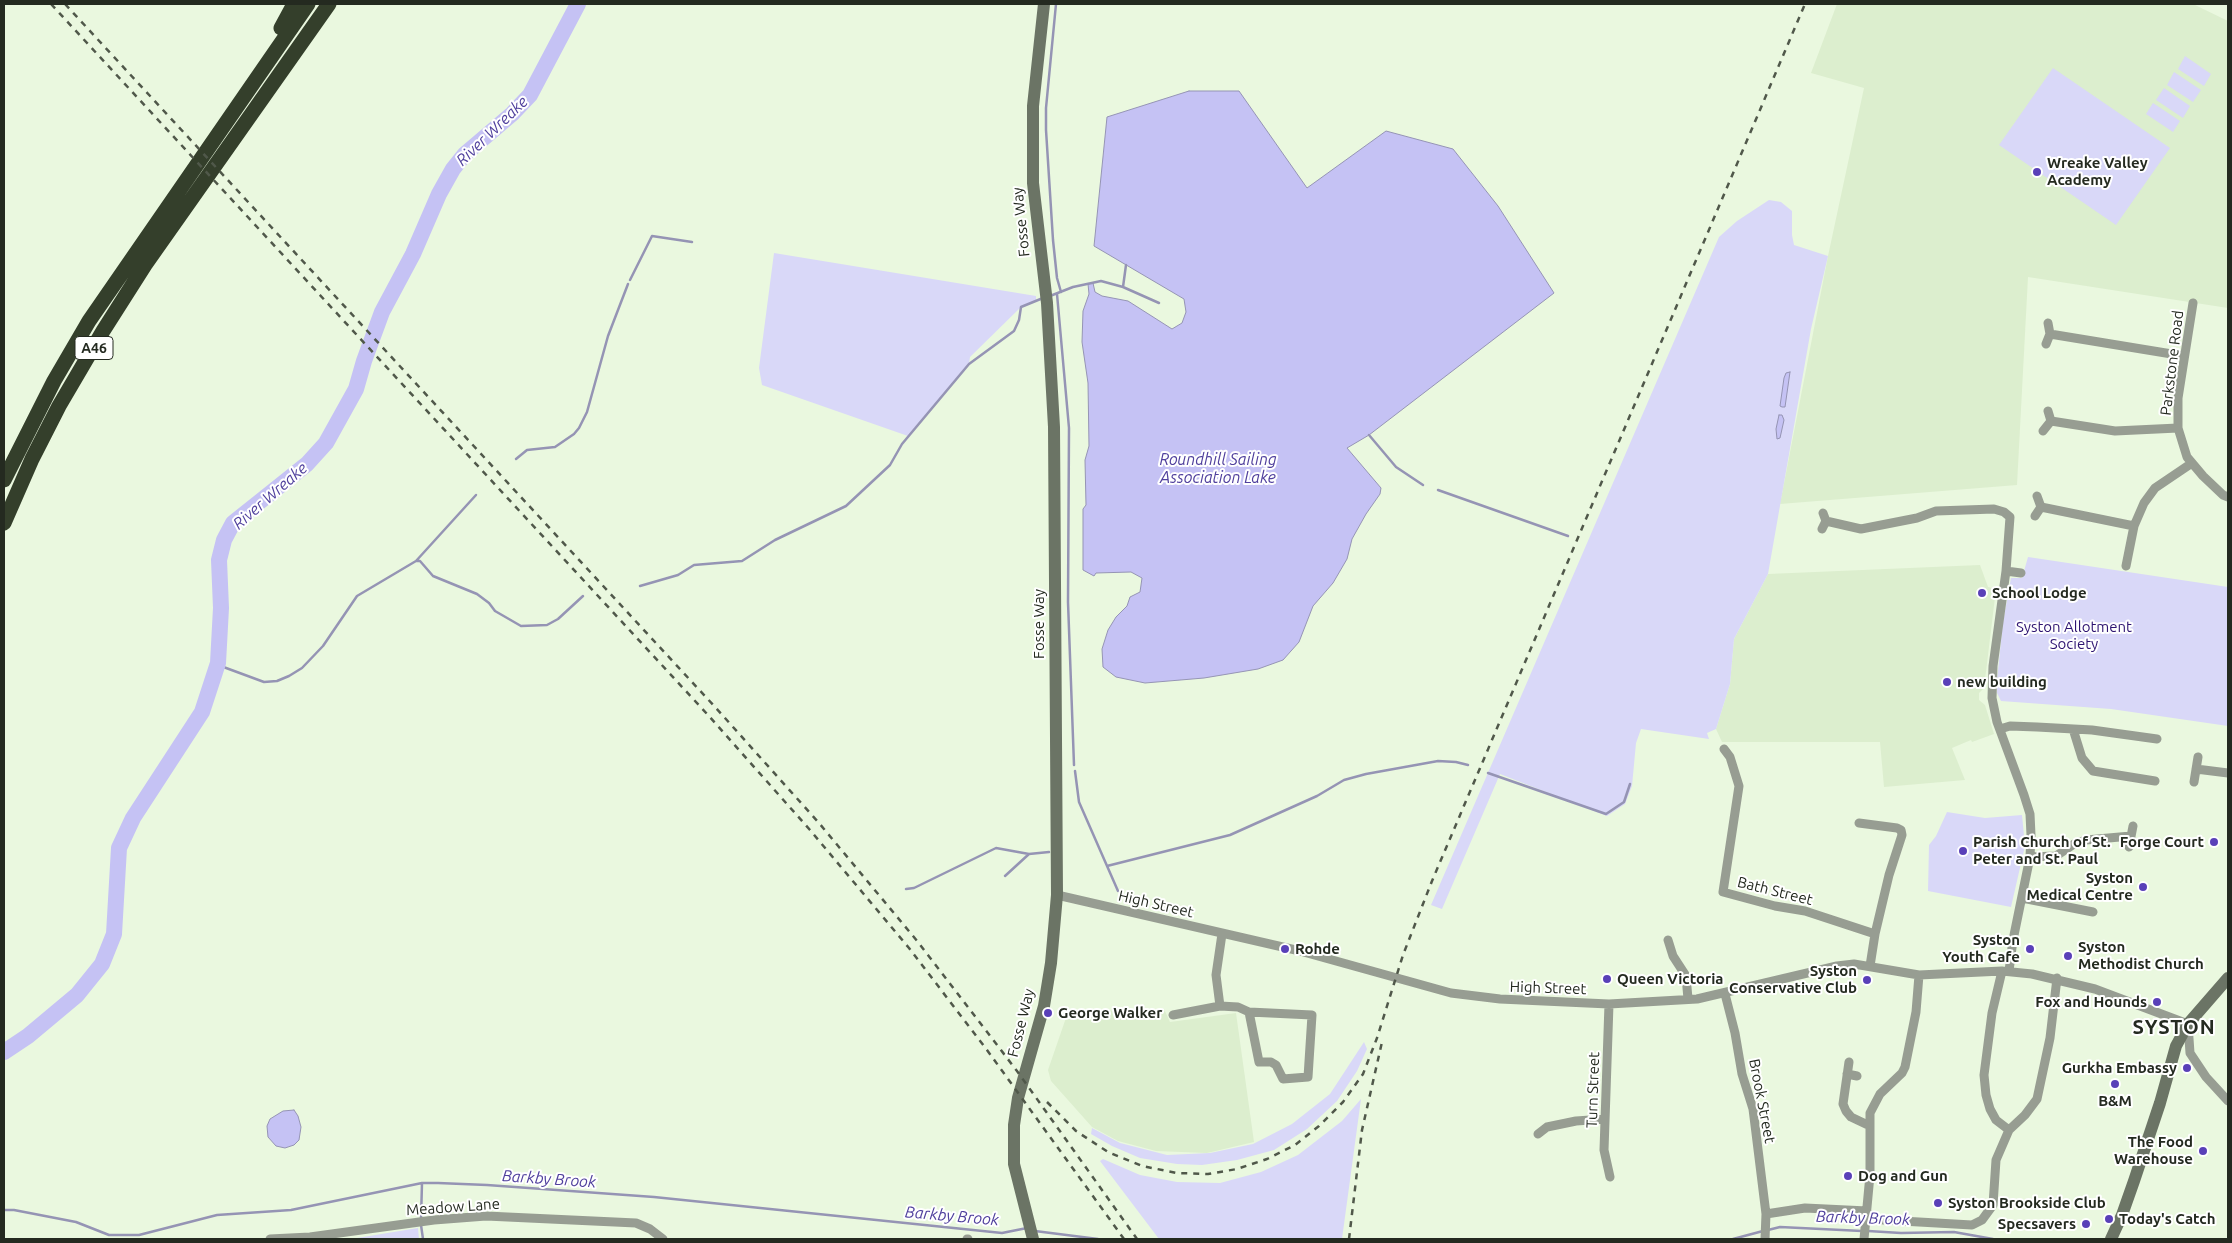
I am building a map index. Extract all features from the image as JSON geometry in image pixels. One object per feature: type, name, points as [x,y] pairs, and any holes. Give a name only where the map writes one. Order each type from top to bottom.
[{"type":"highway","points":[[272,55],[279,33],[294,4]]},
{"type":"highway","name":"A46","points":[[4,523],[32,460],[64,398],[145,266],[203,184],[272,55],[308,4]]},
{"type":"highway","name":"A46","points":[[4,480],[54,381],[89,321],[190,174],[230,132],[329,4]]},
{"type":"street","name":"Fosse Way","points":[[1032,1237],[1014,1164],[1014,1125],[1018,1098],[1044,1006],[1051,963],[1057,895],[1056,500],[1054,427],[1047,304],[1034,183],[1033,142],[1033,106],[1044,4]]},
{"type":"street","name":"Parkstone Road","points":[[2193,303],[2178,398],[2178,428],[2187,457],[2223,495],[2228,497]]},
{"type":"street","points":[[2046,344],[2050,334],[2048,323]]},
{"type":"street","points":[[2050,334],[2184,356]]},
{"type":"street","points":[[2048,411],[2051,422]]},
{"type":"street","points":[[2051,422],[2115,432],[2178,428]]},
{"type":"street","points":[[2044,430],[2051,422]]},
{"type":"street","points":[[2126,566],[2134,526],[2144,503],[2155,488],[2192,463]]},
{"type":"street","points":[[2037,496],[2041,507]]},
{"type":"street","points":[[2041,507],[2134,526]]},
{"type":"street","points":[[2035,516],[2041,507]]},
{"type":"street","points":[[1824,521],[1861,529],[1917,518],[1936,511],[1994,509],[2004,512],[2010,517],[2006,571],[1997,631],[1992,686],[1994,709],[2000,730],[2030,814],[2030,858],[2006,971],[1992,1013],[1984,1075],[1986,1095],[1990,1109],[1996,1120],[2009,1130]]},
{"type":"street","points":[[2006,571],[2020,573]]},
{"type":"street","points":[[2000,730],[2010,726],[2073,729],[2157,739]]},
{"type":"street","points":[[2073,729],[2082,758],[2093,771],[2154,781]]},
{"type":"street","name":"Bath Street","points":[[1724,749],[1730,757],[1739,786],[1723,892],[1775,906],[1806,911],[1875,934]]},
{"type":"street","points":[[2194,782],[2198,757]]},
{"type":"street","points":[[2196,769],[2228,773]]},
{"type":"street","points":[[1859,823],[1897,828],[1902,835],[1889,874],[1875,934],[1870,966]]},
{"type":"street","points":[[2130,847],[2133,826]]},
{"type":"street","points":[[2030,858],[2056,856],[2074,844],[2086,840],[2131,836]]},
{"type":"street","name":"High Street","points":[[1057,895],[1300,952],[1451,993],[1500,999],[1609,1004],[1688,1000],[1725,994],[1837,966],[1870,966],[1918,976],[2006,971],[2056,978],[2095,989],[2188,1024]]},
{"type":"street","points":[[2022,898],[2093,912]]},
{"type":"street","points":[[1220,1006],[1216,976],[1222,934]]},
{"type":"street","points":[[1668,940],[1672,956],[1686,976],[1688,1000]]},
{"type":"street","points":[[1864,1239],[1870,1175],[1870,1113],[1880,1094],[1902,1073],[1908,1060],[1916,1012],[1918,976]]},
{"type":"street","points":[[1766,1214],[1805,1208],[1866,1218],[1972,1225],[1982,1220],[1993,1205],[1996,1160],[2009,1130],[2025,1115],[2037,1099],[2050,1038],[2056,978]]},
{"type":"street","points":[[2111,1239],[2134,1181],[2160,1103],[2176,1046],[2188,1024],[2228,978]]},
{"type":"street","name":"Brook Street","points":[[1725,994],[1735,1033],[1742,1074],[1753,1109],[1766,1214],[1765,1239]]},
{"type":"street","name":"Turn Street","points":[[1609,1004],[1604,1150],[1610,1177]]},
{"type":"street","points":[[1173,1014],[1220,1006],[1238,1007],[1249,1012],[1312,1015],[1308,1077],[1283,1079],[1276,1065],[1271,1062],[1260,1062],[1249,1012]]},
{"type":"street","points":[[2188,1024],[2190,1053],[2206,1077],[2228,1102]]},
{"type":"street","points":[[1849,1062],[1847,1074],[1839,1093],[1846,1112],[1855,1120],[1870,1126]]},
{"type":"street","points":[[1847,1074],[1857,1076]]},
{"type":"street","points":[[1538,1134],[1547,1127],[1569,1122],[1605,1119]]},
{"type":"street","name":"Meadow Lane","points":[[270,1239],[486,1216],[636,1223],[650,1229],[663,1239]]},
{"type":"shaded area","name":"Wreake Valley Academy","points":[[1837,4],[2193,4],[2228,21],[2228,308],[2028,277],[2017,485],[1780,504],[1828,256],[1864,88],[1811,73]]},
{"type":"shaded area","points":[[1980,565],[1988,587],[1996,589],[1984,688],[1979,693],[1979,700],[1985,705],[1994,734],[1972,742],[1971,740],[1952,748],[1965,780],[1884,787],[1880,742],[1722,742],[1716,729],[1730,684],[1734,639],[1768,574]]},
{"type":"shaded area","points":[[1164,1009],[1170,1022],[1236,1013],[1254,1142],[1207,1153],[1156,1151],[1118,1141],[1092,1127],[1051,1081],[1048,1070],[1068,1012]]},
{"type":"green space","points":[[2185,56],[2211,74],[2204,86],[2178,69]]},
{"type":"green space","points":[[2053,68],[2170,148],[2116,225],[1999,145]]},
{"type":"green space","points":[[2174,72],[2201,90],[2193,102],[2167,85]]},
{"type":"green space","points":[[2164,88],[2190,106],[2183,118],[2156,100]]},
{"type":"green space","points":[[2153,103],[2180,121],[2173,132],[2146,114]]},
{"type":"green space","points":[[1769,200],[1781,202],[1792,211],[1794,245],[1828,256],[1811,329],[1768,574],[1734,639],[1730,684],[1716,729],[1707,733],[1709,739],[1641,729],[1636,743],[1632,786],[1625,804],[1607,816],[1500,774],[1442,909],[1431,905],[1719,237],[1737,221]]},
{"type":"green space","points":[[774,253],[1036,296],[1036,300],[1021,307],[970,357],[969,364],[908,436],[762,385],[759,368]]},
{"type":"green space","name":"Syston Allotment Society","points":[[2028,557],[2228,587],[2228,726],[2111,709],[2001,701],[1997,693],[1997,680],[2003,622],[2011,578],[2022,578]]},
{"type":"green space","points":[[1947,812],[1985,818],[2022,815],[2025,846],[2011,907],[1928,891],[1929,845],[1936,836]]},
{"type":"green space","points":[[1364,1042],[1367,1049],[1357,1071],[1337,1101],[1307,1129],[1274,1150],[1237,1160],[1202,1165],[1177,1164],[1140,1158],[1112,1146],[1091,1134],[1092,1128],[1120,1143],[1167,1155],[1210,1153],[1253,1144],[1292,1124],[1330,1094]]},
{"type":"green space","points":[[1361,1099],[1342,1239],[1159,1239],[1100,1161],[1103,1159],[1140,1175],[1177,1182],[1220,1183],[1261,1172],[1298,1155],[1342,1121]]},
{"type":"green space","points":[[418,1228],[419,1239],[351,1239]]},
{"type":"water","name":"Roundhill Sailing Association Lake","points":[[1189,91],[1239,91],[1307,188],[1386,131],[1453,149],[1498,206],[1554,293],[1369,435],[1347,448],[1381,488],[1380,494],[1352,539],[1347,559],[1333,583],[1313,606],[1299,642],[1283,660],[1258,669],[1204,678],[1145,683],[1116,677],[1103,667],[1102,649],[1108,630],[1116,617],[1127,606],[1130,597],[1140,592],[1142,578],[1131,572],[1096,573],[1094,576],[1083,570],[1083,509],[1086,505],[1085,460],[1089,446],[1088,383],[1082,342],[1083,311],[1089,294],[1088,284],[1093,283],[1095,292],[1102,296],[1128,301],[1172,329],[1182,323],[1186,312],[1184,299],[1094,246],[1107,117]]},
{"type":"water","points":[[1790,372],[1785,407],[1782,407],[1780,406],[1784,378],[1786,373]]},
{"type":"water","points":[[1779,415],[1782,415],[1784,420],[1780,438],[1777,439],[1776,429]]},
{"type":"water","points":[[294,1110],[301,1127],[299,1140],[294,1145],[285,1148],[276,1146],[268,1137],[267,1126],[270,1119],[283,1111]]},
{"type":"waterway","name":"River Wreake","points":[[4,1052],[28,1036],[77,995],[102,964],[114,934],[119,848],[133,818],[202,712],[218,663],[221,608],[219,560],[224,540],[233,523],[307,464],[326,443],[356,389],[382,312],[413,254],[439,194],[453,169],[465,154],[512,114],[530,95],[578,4]]},
{"type":"waterway","points":[[1056,4],[1046,108],[1046,130],[1053,240],[1057,278],[1061,292]]},
{"type":"waterway","points":[[630,280],[652,236],[692,242]]},
{"type":"waterway","points":[[1123,287],[1126,265]]},
{"type":"waterway","points":[[1050,296],[1073,287],[1101,281],[1123,287],[1159,303]]},
{"type":"waterway","points":[[516,459],[527,450],[555,447],[574,434],[579,428],[587,412],[608,336],[628,284]]},
{"type":"waterway","points":[[1057,294],[1069,428],[1068,602],[1074,765]]},
{"type":"waterway","points":[[640,586],[678,575],[694,565],[742,561],[775,540],[846,506],[890,465],[902,444],[969,364],[1014,331],[1019,320],[1021,307],[1043,298]]},
{"type":"waterway","points":[[1369,435],[1396,467],[1423,485]]},
{"type":"waterway","points":[[1438,490],[1568,536]]},
{"type":"waterway","points":[[416,561],[476,495]]},
{"type":"waterway","points":[[218,665],[264,682],[277,681],[289,676],[302,668],[323,646],[357,596],[416,561],[420,561],[433,576],[477,594],[489,603],[495,611],[521,626],[547,625],[558,619],[583,596]]},
{"type":"waterway","points":[[1107,866],[1230,835],[1317,796],[1344,780],[1366,774],[1438,761],[1468,765]]},
{"type":"waterway","points":[[1075,771],[1079,802],[1118,891]]},
{"type":"waterway","points":[[1488,773],[1606,814],[1624,802],[1630,784]]},
{"type":"waterway","points":[[906,889],[914,888],[996,848],[1029,854],[1049,852]]},
{"type":"waterway","points":[[1005,876],[1029,854]]},
{"type":"waterway","name":"Barkby Brook","points":[[4,1210],[14,1210],[76,1222],[109,1235],[139,1235],[217,1215],[291,1210],[422,1183],[438,1183],[654,1197],[1002,1233],[1027,1228]]},
{"type":"waterway","points":[[421,1219],[422,1183]]},
{"type":"waterway","points":[[421,1225],[423,1239]]},
{"type":"waterway","name":"Barkby Brook","points":[[1768,1230],[1780,1227],[1862,1231]]},
{"type":"waterway","name":"Barkby Brook","points":[[1035,1231],[1098,1239]]},
{"type":"waterway","name":"Barkby Brook","points":[[1733,1239],[1763,1231]]},
{"type":"waterway","name":"Barkby Brook","points":[[1868,1231],[1901,1233],[1954,1232],[1993,1239]]},
{"type":"railway","points":[[51,4],[708,715],[810,830],[909,948],[987,1050],[1124,1239]]},
{"type":"railway","points":[[65,4],[716,708],[819,823],[918,942],[1017,1071],[1137,1239]]},
{"type":"railway","points":[[1047,1102],[1076,1131],[1108,1152],[1142,1166],[1177,1173],[1208,1174],[1237,1169],[1267,1159],[1295,1145],[1319,1126],[1343,1102],[1363,1074],[1377,1038],[1403,955],[1432,881],[1805,4]]},
{"type":"railway","points":[[1349,1239],[1362,1130],[1382,1042]]},
{"type":"place","name":"Wreake Valley Academy","points":[[2037,172]]},
{"type":"place","name":"School Lodge","points":[[1982,593]]},
{"type":"place","name":"new building","points":[[1947,682]]},
{"type":"place","name":"Forge Court","points":[[2214,842]]},
{"type":"place","name":"Parish Church of St. Peter and St. Paul","points":[[1963,851]]},
{"type":"place","name":"Syston Medical Centre","points":[[2143,887]]},
{"type":"place","name":"Rohde","points":[[1285,949]]},
{"type":"place","name":"Syston Youth Cafe","points":[[2030,949]]},
{"type":"place","name":"Syston Methodist Church","points":[[2068,956]]},
{"type":"place","name":"Queen Victoria","points":[[1607,979]]},
{"type":"place","name":"Syston Conservative Club","points":[[1867,980]]},
{"type":"place","name":"Fox and Hounds","points":[[2157,1002]]},
{"type":"place","name":"George Walker","points":[[1048,1013]]},
{"type":"place","name":"Gurkha Embassy","points":[[2187,1068]]},
{"type":"place","name":"B&M","points":[[2115,1084]]},
{"type":"place","name":"The Food Warehouse","points":[[2203,1151]]},
{"type":"place","name":"Dog and Gun","points":[[1848,1176]]},
{"type":"place","name":"Syston Brookside Club","points":[[1938,1203]]},
{"type":"place","name":"Today's Catch","points":[[2109,1219]]},
{"type":"place","name":"Specsavers","points":[[2086,1224]]},
{"type":"district","name":"SYSTON","points":[[2174,1027]]}]
